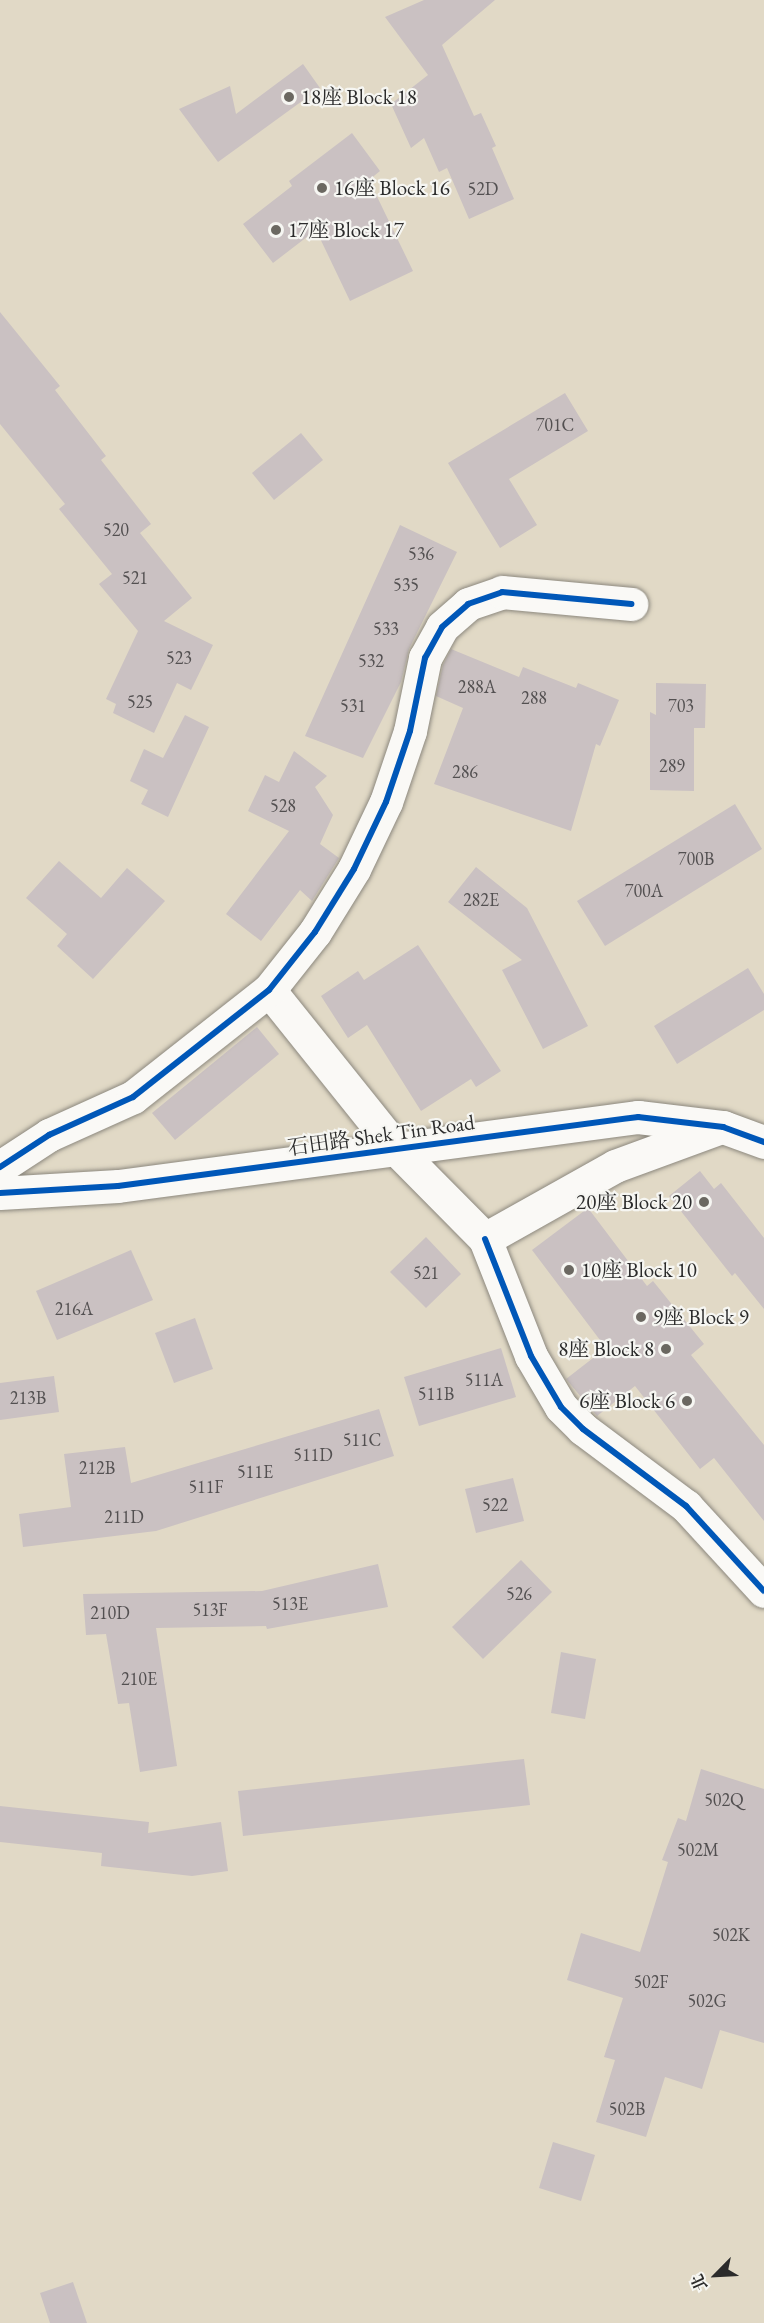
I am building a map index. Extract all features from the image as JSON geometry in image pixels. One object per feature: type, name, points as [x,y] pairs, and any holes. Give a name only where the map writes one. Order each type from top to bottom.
[{"type":"street","points":[[0,1167],[49,1134],[133,1096],[269,990],[315,932],[354,869],[386,802],[410,731],[425,658],[442,627],[468,604],[502,592],[631,604]]},
{"type":"street","points":[[269,990],[398,1151],[486,1239],[531,1356],[561,1407],[583,1429],[686,1506],[764,1591]]},
{"type":"street","name":"石田路 Shek Tin Road","points":[[0,1193],[118,1186],[638,1118],[723,1127],[764,1142]]},
{"type":"street","points":[[486,1239],[615,1166],[723,1127]]},
{"type":"building","points":[[424,0],[495,0],[442,45],[474,116],[481,113],[496,146],[492,148],[514,199],[469,219],[447,168],[439,172],[424,138],[411,148],[391,104],[428,75],[385,17]]},
{"type":"building","points":[[303,64],[320,88],[218,162],[179,109],[230,86],[236,114]]},
{"type":"building","points":[[352,133],[380,171],[369,180],[413,271],[350,301],[316,230],[273,263],[243,224],[292,186],[289,181]]},
{"type":"building","points":[[0,312],[60,386],[55,390],[106,456],[101,460],[151,524],[140,533],[192,598],[164,621],[213,645],[191,690],[177,683],[154,733],[113,713],[116,704],[106,699],[138,631],[99,584],[112,574],[59,509],[65,504],[0,424]]},
{"type":"building","points":[[565,393],[588,431],[509,479],[537,525],[500,548],[448,463]]},
{"type":"building","points":[[301,433],[323,460],[274,500],[252,473]]},
{"type":"building","points":[[400,525],[457,552],[409,649],[401,682],[363,758],[305,736]]},
{"type":"building","points":[[451,649],[519,677],[523,667],[576,688],[578,683],[619,700],[600,746],[596,744],[571,831],[434,784],[463,708],[436,696],[443,665]]},
{"type":"building","points":[[656,683],[706,684],[705,728],[694,728],[694,791],[650,790],[650,712],[656,715]]},
{"type":"building","points":[[185,715],[209,727],[168,817],[141,804],[148,790],[130,781],[144,749],[163,758]]},
{"type":"building","points":[[294,751],[327,776],[315,787],[333,815],[320,844],[339,858],[312,901],[300,890],[261,941],[226,914],[289,831],[248,811],[265,775],[279,782]]},
{"type":"building","points":[[735,804],[762,849],[605,946],[577,901]]},
{"type":"building","points":[[59,861],[101,898],[127,868],[165,901],[93,979],[57,946],[67,934],[26,898]]},
{"type":"building","points":[[476,867],[527,908],[588,1026],[543,1049],[502,970],[522,960],[448,902]]},
{"type":"building","points":[[418,945],[501,1071],[476,1087],[471,1079],[421,1111],[367,1025],[348,1038],[321,996],[358,971],[364,980]]},
{"type":"building","points":[[748,968],[764,994],[764,1010],[677,1064],[654,1026]]},
{"type":"building","points":[[257,1027],[279,1054],[175,1140],[152,1113]]},
{"type":"building","points":[[700,1171],[714,1189],[721,1183],[764,1238],[764,1309],[735,1273],[732,1276],[669,1196]]},
{"type":"building","points":[[588,1208],[647,1286],[653,1281],[704,1344],[691,1355],[764,1445],[764,1521],[714,1458],[700,1469],[635,1386],[597,1416],[566,1379],[606,1348],[532,1250]]},
{"type":"building","points":[[426,1237],[461,1274],[426,1308],[390,1272]]},
{"type":"building","points":[[131,1250],[153,1300],[57,1340],[36,1291]]},
{"type":"building","points":[[195,1318],[213,1369],[174,1383],[155,1333]]},
{"type":"building","points":[[501,1348],[516,1397],[419,1426],[404,1377]]},
{"type":"building","points":[[54,1376],[59,1412],[0,1420],[0,1383]]},
{"type":"building","points":[[379,1409],[394,1456],[156,1531],[23,1547],[19,1514],[71,1507],[64,1454],[125,1447],[131,1483]]},
{"type":"building","points":[[513,1478],[524,1521],[476,1533],[465,1489]]},
{"type":"building","points":[[521,1560],[552,1592],[483,1659],[452,1627]]},
{"type":"building","points":[[378,1564],[388,1607],[267,1629],[266,1626],[156,1628],[177,1766],[140,1772],[129,1703],[118,1704],[106,1634],[86,1635],[83,1594],[262,1591]]},
{"type":"building","points":[[561,1652],[596,1659],[585,1719],[551,1713]]},
{"type":"building","points":[[524,1759],[530,1805],[243,1836],[238,1791]]},
{"type":"building","points":[[701,1769],[764,1789],[764,2043],[720,2030],[702,2089],[665,2077],[646,2137],[596,2122],[615,2060],[604,2057],[623,1998],[567,1980],[581,1933],[640,1952],[668,1862],[662,1860],[678,1818],[686,1821]]},
{"type":"building","points":[[0,1806],[149,1822],[148,1833],[221,1822],[228,1871],[192,1876],[101,1866],[102,1853],[0,1842]]},
{"type":"building","points":[[553,2142],[595,2155],[581,2201],[539,2188]]},
{"type":"building","points":[[73,2282],[87,2323],[50,2323],[40,2293]]},
{"type":"cycle path","points":[[0,1167],[49,1135],[133,1097],[269,990],[315,932],[354,869],[386,802],[410,731],[425,658],[442,627],[468,604],[502,592],[631,604]]},
{"type":"cycle path","points":[[0,1193],[118,1186],[638,1117],[723,1127],[764,1142]]},
{"type":"cycle path","points":[[485,1239],[531,1356],[561,1407],[583,1429],[686,1506],[764,1591]]},
{"type":"place","name":"18座 Block 18","points":[[289,97]]},
{"type":"place","name":"16座 Block 16","points":[[322,188]]},
{"type":"place","name":"17座 Block 17","points":[[276,230]]},
{"type":"place","name":"20座 Block 20","points":[[704,1202]]},
{"type":"place","name":"10座 Block 10","points":[[569,1270]]},
{"type":"place","name":"9座 Block 9","points":[[641,1317]]},
{"type":"place","name":"8座 Block 8","points":[[666,1349]]},
{"type":"place","name":"6座 Block 6","points":[[687,1401]]}]
